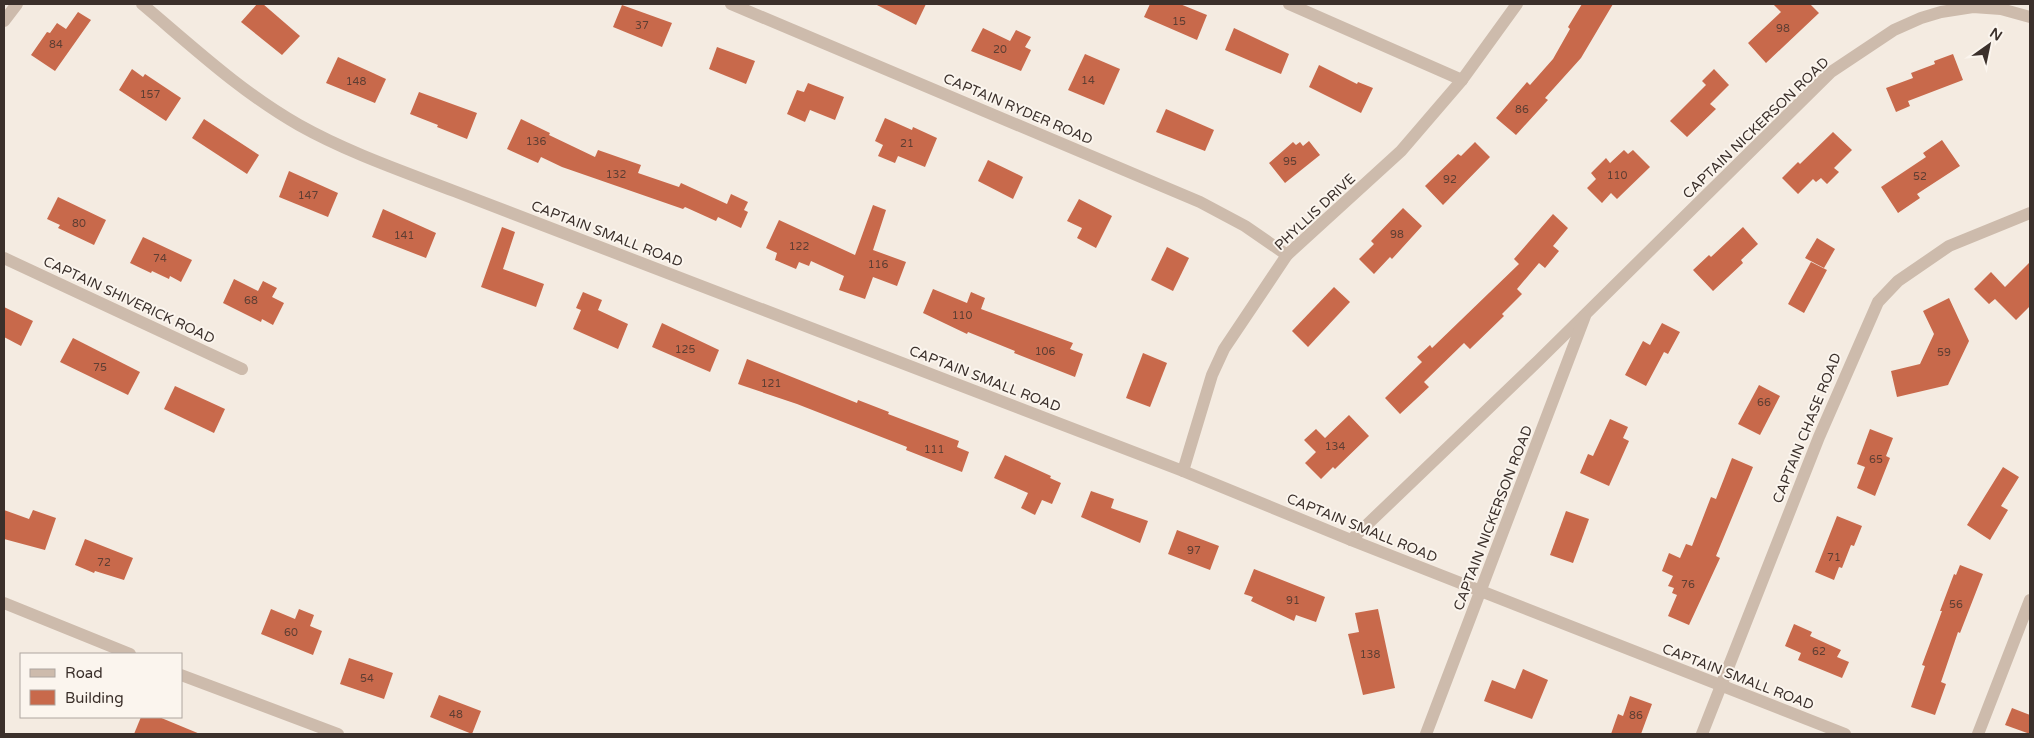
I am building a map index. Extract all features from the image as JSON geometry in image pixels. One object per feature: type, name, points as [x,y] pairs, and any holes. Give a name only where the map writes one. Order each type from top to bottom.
[{"type":"street","points":[[4,21],[17,4]]},
{"type":"street","name":"CAPTAIN SMALL ROAD","points":[[142,4],[235,83],[302,126],[360,153],[454,192],[1183,471],[1351,540],[1845,734]]},
{"type":"street","name":"CAPTAIN RYDER ROAD","points":[[731,4],[1200,202],[1245,226],[1287,255]]},
{"type":"street","points":[[1289,4],[1462,80]]},
{"type":"street","name":"PHYLLIS DRIVE","points":[[1183,471],[1212,375],[1224,349],[1287,255],[1401,151],[1462,80],[1517,4]]},
{"type":"street","name":"CAPTAIN NICKERSON ROAD","points":[[1351,540],[1587,312],[1831,72],[1894,30],[1940,12],[1973,7],[2000,9],[2030,17]]},
{"type":"street","name":"CAPTAIN CHASE ROAD","points":[[1702,734],[1819,437],[1878,302],[1898,281],[1949,246],[2030,213]]},
{"type":"street","name":"CAPTAIN SHIVERICK ROAD","points":[[4,258],[242,369]]},
{"type":"street","name":"CAPTAIN NICKERSON ROAD","points":[[1426,734],[1587,312]]},
{"type":"street","points":[[1978,734],[2030,600]]},
{"type":"street","points":[[4,603],[128,653]]},
{"type":"street","points":[[182,675],[338,734]]},
{"type":"building","points":[[257,4],[263,4],[300,36],[282,55],[241,22]]},
{"type":"building","points":[[875,4],[926,4],[916,25]]},
{"type":"building","points":[[1150,4],[1180,4],[1207,15],[1197,40],[1144,17]]},
{"type":"building","points":[[1582,4],[1613,4],[1581,58],[1545,98],[1548,100],[1516,135],[1496,118],[1527,82],[1530,85],[1553,59],[1570,29],[1568,27]]},
{"type":"building","points":[[1773,4],[1810,4],[1819,13],[1766,63],[1748,43],[1781,12]]},
{"type":"building","points":[[622,5],[672,23],[662,47],[613,27]]},
{"type":"building","points":[[78,12],[91,20],[55,71],[31,55],[47,32],[50,33],[57,23],[66,29]]},
{"type":"building","points":[[983,28],[1010,41],[1016,30],[1031,37],[1025,47],[1031,50],[1021,71],[971,51]]},
{"type":"building","points":[[1234,28],[1289,54],[1281,74],[1225,50]]},
{"type":"building","points":[[717,47],[755,61],[746,84],[709,69]]},
{"type":"building","points":[[1085,54],[1120,69],[1104,105],[1068,90]]},
{"type":"building","points":[[1953,54],[1963,80],[1908,101],[1910,106],[1896,112],[1886,88],[1913,78],[1911,73],[1935,64],[1934,61]]},
{"type":"building","points":[[338,57],[386,79],[375,103],[326,83]]},
{"type":"building","points":[[1319,65],[1357,84],[1358,82],[1373,88],[1361,113],[1309,87]]},
{"type":"building","points":[[132,69],[143,77],[145,74],[181,98],[166,121],[119,90]]},
{"type":"building","points":[[1714,69],[1729,85],[1710,104],[1716,109],[1687,137],[1670,121],[1706,85],[1702,81]]},
{"type":"building","points":[[808,83],[844,97],[835,120],[810,110],[805,122],[787,114],[797,90],[804,92]]},
{"type":"building","points":[[419,92],[477,113],[467,139],[410,114]]},
{"type":"building","points":[[1166,109],[1214,130],[1205,151],[1156,132]]},
{"type":"building","points":[[885,118],[912,130],[913,127],[937,138],[925,167],[898,156],[895,163],[878,156],[883,145],[875,141]]},
{"type":"building","points":[[204,119],[259,155],[247,174],[192,138]]},
{"type":"building","points":[[521,119],[595,157],[598,150],[641,165],[638,173],[679,187],[681,183],[727,204],[731,194],[748,202],[744,210],[748,212],[741,228],[718,217],[716,221],[685,207],[683,209],[562,167],[541,157],[538,163],[507,149]]},
{"type":"building","points":[[1833,132],[1852,150],[1834,168],[1839,172],[1827,184],[1821,178],[1816,182],[1813,179],[1798,194],[1782,178],[1798,162],[1800,164]]},
{"type":"building","points":[[1942,140],[1960,166],[1917,194],[1920,198],[1898,213],[1881,187],[1926,157],[1923,153]]},
{"type":"building","points":[[1309,141],[1320,155],[1285,183],[1269,163],[1293,142],[1296,145],[1300,142],[1303,146]]},
{"type":"building","points":[[1475,142],[1490,157],[1443,205],[1425,186],[1458,154],[1461,156]]},
{"type":"building","points":[[1624,150],[1628,154],[1633,150],[1650,167],[1617,199],[1611,193],[1602,203],[1587,188],[1596,179],[1591,173],[1606,158],[1610,163]]},
{"type":"building","points":[[988,160],[1023,177],[1013,199],[978,181]]},
{"type":"building","points":[[289,171],[338,193],[328,217],[279,197]]},
{"type":"building","points":[[58,197],[106,220],[94,245],[58,228],[60,225],[47,219]]},
{"type":"building","points":[[1079,199],[1112,216],[1096,248],[1077,238],[1082,228],[1067,221]]},
{"type":"building","points":[[873,205],[886,210],[873,250],[906,262],[897,286],[873,277],[865,299],[839,290],[844,276],[811,261],[809,266],[799,262],[796,269],[775,260],[777,253],[766,248],[779,220],[855,255]]},
{"type":"building","points":[[1403,208],[1422,226],[1392,259],[1390,257],[1374,274],[1359,259],[1374,244],[1371,241]]},
{"type":"building","points":[[383,209],[436,233],[426,258],[372,237]]},
{"type":"building","points":[[1553,214],[1568,228],[1553,246],[1559,251],[1545,268],[1539,263],[1517,289],[1522,294],[1502,314],[1504,316],[1470,349],[1464,343],[1424,382],[1429,387],[1400,414],[1385,398],[1422,362],[1417,357],[1430,345],[1432,348],[1519,264],[1514,259]]},
{"type":"building","points":[[502,227],[515,232],[503,269],[544,284],[536,307],[481,287]]},
{"type":"building","points":[[1743,227],[1758,244],[1741,260],[1743,263],[1713,291],[1693,270],[1709,255],[1711,257]]},
{"type":"building","points":[[143,237],[192,260],[181,282],[170,276],[169,279],[152,271],[151,273],[130,263]]},
{"type":"building","points":[[1817,238],[1835,249],[1824,268],[1805,258]]},
{"type":"building","points":[[1167,247],[1189,258],[1173,291],[1151,280]]},
{"type":"building","points":[[1811,262],[1827,270],[1804,313],[1788,304]]},
{"type":"building","points":[[2030,262],[2030,306],[2016,320],[1995,299],[1989,304],[1974,289],[1991,272],[2005,287]]},
{"type":"building","points":[[234,279],[258,291],[263,281],[277,288],[272,297],[284,303],[273,325],[262,319],[261,322],[223,303]]},
{"type":"building","points":[[1334,287],[1350,302],[1308,347],[1292,331]]},
{"type":"building","points":[[933,289],[967,303],[971,292],[985,298],[981,309],[1073,343],[1070,349],[1083,354],[1075,377],[1014,353],[1015,351],[968,332],[967,334],[923,313]]},
{"type":"building","points":[[583,292],[602,300],[598,310],[628,324],[618,349],[573,329],[581,310],[576,308]]},
{"type":"building","points":[[1949,298],[1969,341],[1948,385],[1897,397],[1891,371],[1920,364],[1934,334],[1923,311]]},
{"type":"building","points":[[4,307],[33,321],[21,346],[4,337]]},
{"type":"building","points":[[662,323],[719,350],[710,372],[652,347]]},
{"type":"building","points":[[1662,323],[1680,332],[1668,354],[1664,352],[1646,386],[1625,375],[1643,341],[1650,345]]},
{"type":"building","points":[[73,338],[140,372],[128,395],[60,362]]},
{"type":"building","points":[[1143,353],[1167,363],[1150,407],[1126,398]]},
{"type":"building","points":[[747,359],[857,403],[858,400],[889,412],[888,414],[959,441],[957,447],[969,452],[962,472],[906,450],[907,447],[797,404],[738,384]]},
{"type":"building","points":[[1759,385],[1780,396],[1760,435],[1738,424]]},
{"type":"building","points":[[175,386],[225,409],[214,433],[164,409]]},
{"type":"building","points":[[1349,415],[1369,436],[1335,469],[1333,467],[1321,479],[1305,463],[1316,452],[1304,440],[1316,429],[1325,438]]},
{"type":"building","points":[[1610,419],[1628,427],[1623,438],[1629,441],[1609,486],[1580,473],[1588,454],[1593,456]]},
{"type":"building","points":[[1870,429],[1893,438],[1886,456],[1890,458],[1875,496],[1857,488],[1865,467],[1857,464]]},
{"type":"building","points":[[1005,455],[1051,476],[1050,478],[1061,483],[1052,504],[1042,500],[1035,515],[1021,508],[1028,493],[994,478]]},
{"type":"building","points":[[1732,458],[1753,467],[1716,556],[1720,558],[1689,625],[1668,616],[1677,595],[1672,593],[1674,588],[1668,586],[1673,576],[1662,571],[1669,553],[1680,558],[1686,544],[1692,546],[1711,497],[1716,499]]},
{"type":"building","points":[[2003,467],[2019,477],[2001,506],[2008,510],[1990,540],[1967,525]]},
{"type":"building","points":[[1091,491],[1114,499],[1111,508],[1148,521],[1140,543],[1081,517]]},
{"type":"building","points":[[4,510],[29,519],[33,510],[56,518],[45,550],[4,539]]},
{"type":"building","points":[[1566,511],[1589,519],[1573,563],[1550,555]]},
{"type":"building","points":[[1837,516],[1862,526],[1854,546],[1851,545],[1842,568],[1839,567],[1834,580],[1815,572]]},
{"type":"building","points":[[1177,530],[1219,546],[1210,570],[1168,554]]},
{"type":"building","points":[[85,539],[133,558],[124,580],[95,571],[94,573],[75,565]]},
{"type":"building","points":[[1960,565],[1983,574],[1960,633],[1958,632],[1941,682],[1946,684],[1935,715],[1911,707],[1925,666],[1922,665],[1942,611],[1940,611],[1954,574],[1956,575]]},
{"type":"building","points":[[1254,569],[1325,597],[1316,622],[1296,615],[1294,621],[1251,601],[1253,597],[1244,594]]},
{"type":"building","points":[[271,609],[295,619],[299,609],[314,615],[310,626],[322,631],[313,655],[261,634]]},
{"type":"building","points":[[1378,609],[1395,688],[1363,695],[1348,634],[1359,632],[1355,613]]},
{"type":"building","points":[[1794,624],[1812,632],[1810,636],[1841,650],[1837,657],[1849,662],[1842,678],[1798,660],[1801,653],[1785,646]]},
{"type":"building","points":[[349,658],[393,673],[384,699],[340,684]]},
{"type":"building","points":[[1523,669],[1548,680],[1532,719],[1484,701],[1492,680],[1515,689]]},
{"type":"building","points":[[439,695],[481,711],[472,734],[430,717]]},
{"type":"building","points":[[1630,696],[1652,704],[1641,734],[1611,734],[1618,714],[1623,716]]},
{"type":"building","points":[[2012,708],[2030,715],[2030,734],[2005,725]]},
{"type":"building","points":[[141,718],[161,718],[200,734],[134,734]]}]
